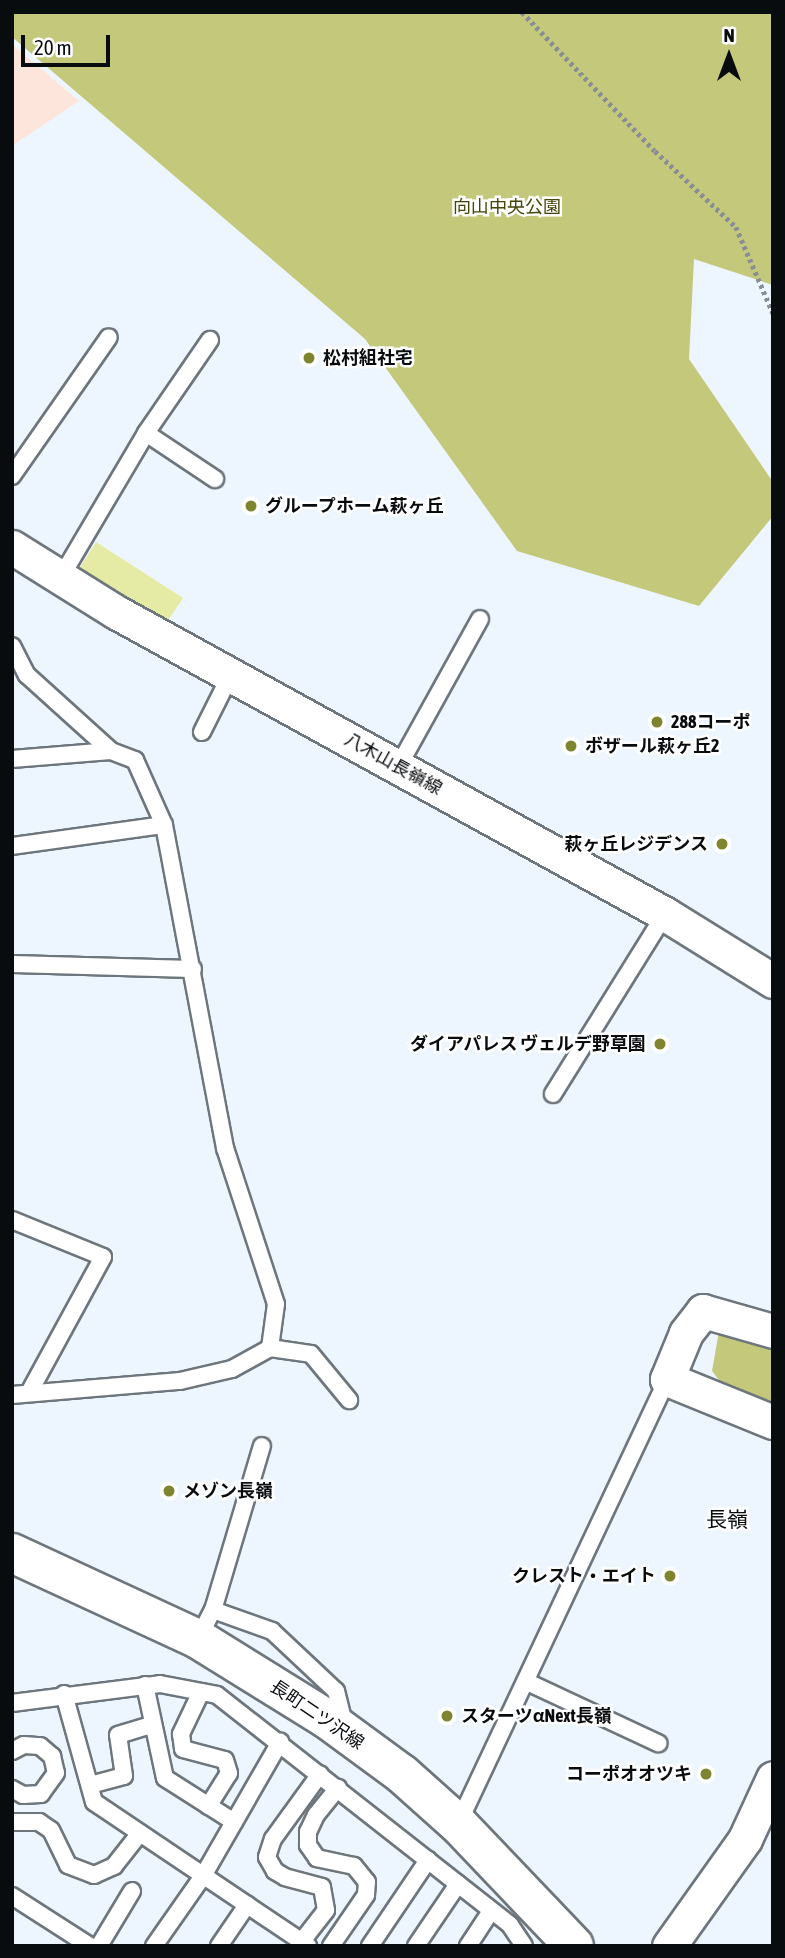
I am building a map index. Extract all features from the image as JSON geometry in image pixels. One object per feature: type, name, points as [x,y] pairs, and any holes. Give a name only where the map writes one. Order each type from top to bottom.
[{"type":"street","name":"八木山長嶺線","points":[[12,547],[231,674],[665,914],[772,979]]},
{"type":"street","points":[[773,1331],[703,1311],[687,1333],[667,1379],[773,1422]]},
{"type":"street","name":"長町二ツ沢線","points":[[12,1553],[205,1624],[402,1774],[458,1824],[574,1946]]},
{"type":"street","points":[[669,1946],[745,1839],[773,1778]]},
{"type":"lane","points":[[12,476],[109,337]]},
{"type":"lane","points":[[61,577],[146,433],[210,340]]},
{"type":"lane","points":[[146,433],[215,479]]},
{"type":"lane","points":[[398,767],[480,620]]},
{"type":"lane","points":[[12,646],[27,675],[111,751],[135,760],[164,825],[225,1148],[276,1304],[270,1348]]},
{"type":"lane","points":[[202,732],[231,674]]},
{"type":"lane","points":[[12,759],[111,751]]},
{"type":"lane","points":[[12,846],[164,825]]},
{"type":"lane","points":[[553,1094],[665,914]]},
{"type":"lane","points":[[12,964],[193,969]]},
{"type":"lane","points":[[12,1220],[103,1257],[20,1394]]},
{"type":"lane","points":[[20,1394],[180,1381],[232,1369],[270,1348],[311,1354],[349,1400]]},
{"type":"lane","points":[[458,1824],[667,1379]]},
{"type":"lane","points":[[205,1624],[262,1446]]},
{"type":"lane","points":[[527,1682],[658,1743]]},
{"type":"lane","points":[[145,1685],[150,1725],[165,1778],[234,1822]]},
{"type":"lane","points":[[12,1703],[145,1685],[217,1695],[510,1925],[524,1946]]},
{"type":"lane","points":[[201,1692],[181,1734],[183,1749],[225,1760],[229,1773],[208,1805]]},
{"type":"lane","points":[[64,1694],[94,1802],[305,1944],[326,1910],[322,1887],[285,1877],[275,1871],[267,1857],[273,1839],[320,1774]]},
{"type":"lane","points":[[90,1785],[124,1776],[118,1735],[150,1725]]},
{"type":"lane","points":[[154,1946],[203,1876],[280,1742]]},
{"type":"lane","points":[[12,1751],[24,1745],[40,1746],[56,1764]]},
{"type":"lane","points":[[56,1764],[82,1758]]},
{"type":"lane","points":[[12,1789],[23,1795],[41,1794],[53,1782],[56,1764]]},
{"type":"lane","points":[[331,1946],[366,1895],[367,1882],[354,1866],[317,1858],[308,1845],[308,1832],[316,1815],[338,1788]]},
{"type":"lane","points":[[12,1822],[39,1822],[51,1830],[68,1865],[94,1875],[114,1866],[140,1833]]},
{"type":"lane","points":[[370,1946],[428,1860]]},
{"type":"lane","points":[[417,1945],[458,1884]]},
{"type":"lane","points":[[99,1946],[132,1891]]},
{"type":"lane","points":[[12,1896],[90,1946]]},
{"type":"lane","points":[[222,1945],[247,1905]]},
{"type":"lane","points":[[468,1946],[491,1910]]},
{"type":"path","points":[[522,12],[655,151],[736,227],[773,313]]},
{"type":"shaded area","points":[[12,44],[79,101],[12,146]]},
{"type":"green space","name":"向山中央公園","points":[[12,12],[773,12],[773,285],[694,259],[689,359],[773,482],[773,516],[699,606],[517,551],[365,339],[12,37]]},
{"type":"green space","points":[[96,542],[183,598],[163,628],[77,572]]},
{"type":"green space","points":[[719,1331],[773,1347],[773,1410],[729,1393],[712,1371]]},
{"type":"place","name":"松村組社宅","points":[[309,358]]},
{"type":"place","name":"グループホーム萩ヶ丘","points":[[251,506]]},
{"type":"place","name":"288コーポ","points":[[657,722]]},
{"type":"place","name":"ボザール萩ヶ丘2","points":[[571,746]]},
{"type":"place","name":"萩ヶ丘レジデンス","points":[[722,844]]},
{"type":"place","name":"ダイアパレス ヴェルデ野草園","points":[[660,1044]]},
{"type":"place","name":"メゾン長嶺","points":[[169,1491]]},
{"type":"place","name":"クレスト・エイト","points":[[670,1576]]},
{"type":"place","name":"スターツαNext長嶺","points":[[447,1716]]},
{"type":"place","name":"コーポオオツキ","points":[[706,1774]]},
{"type":"district","name":"長嶺","points":[[727,1519]]}]
